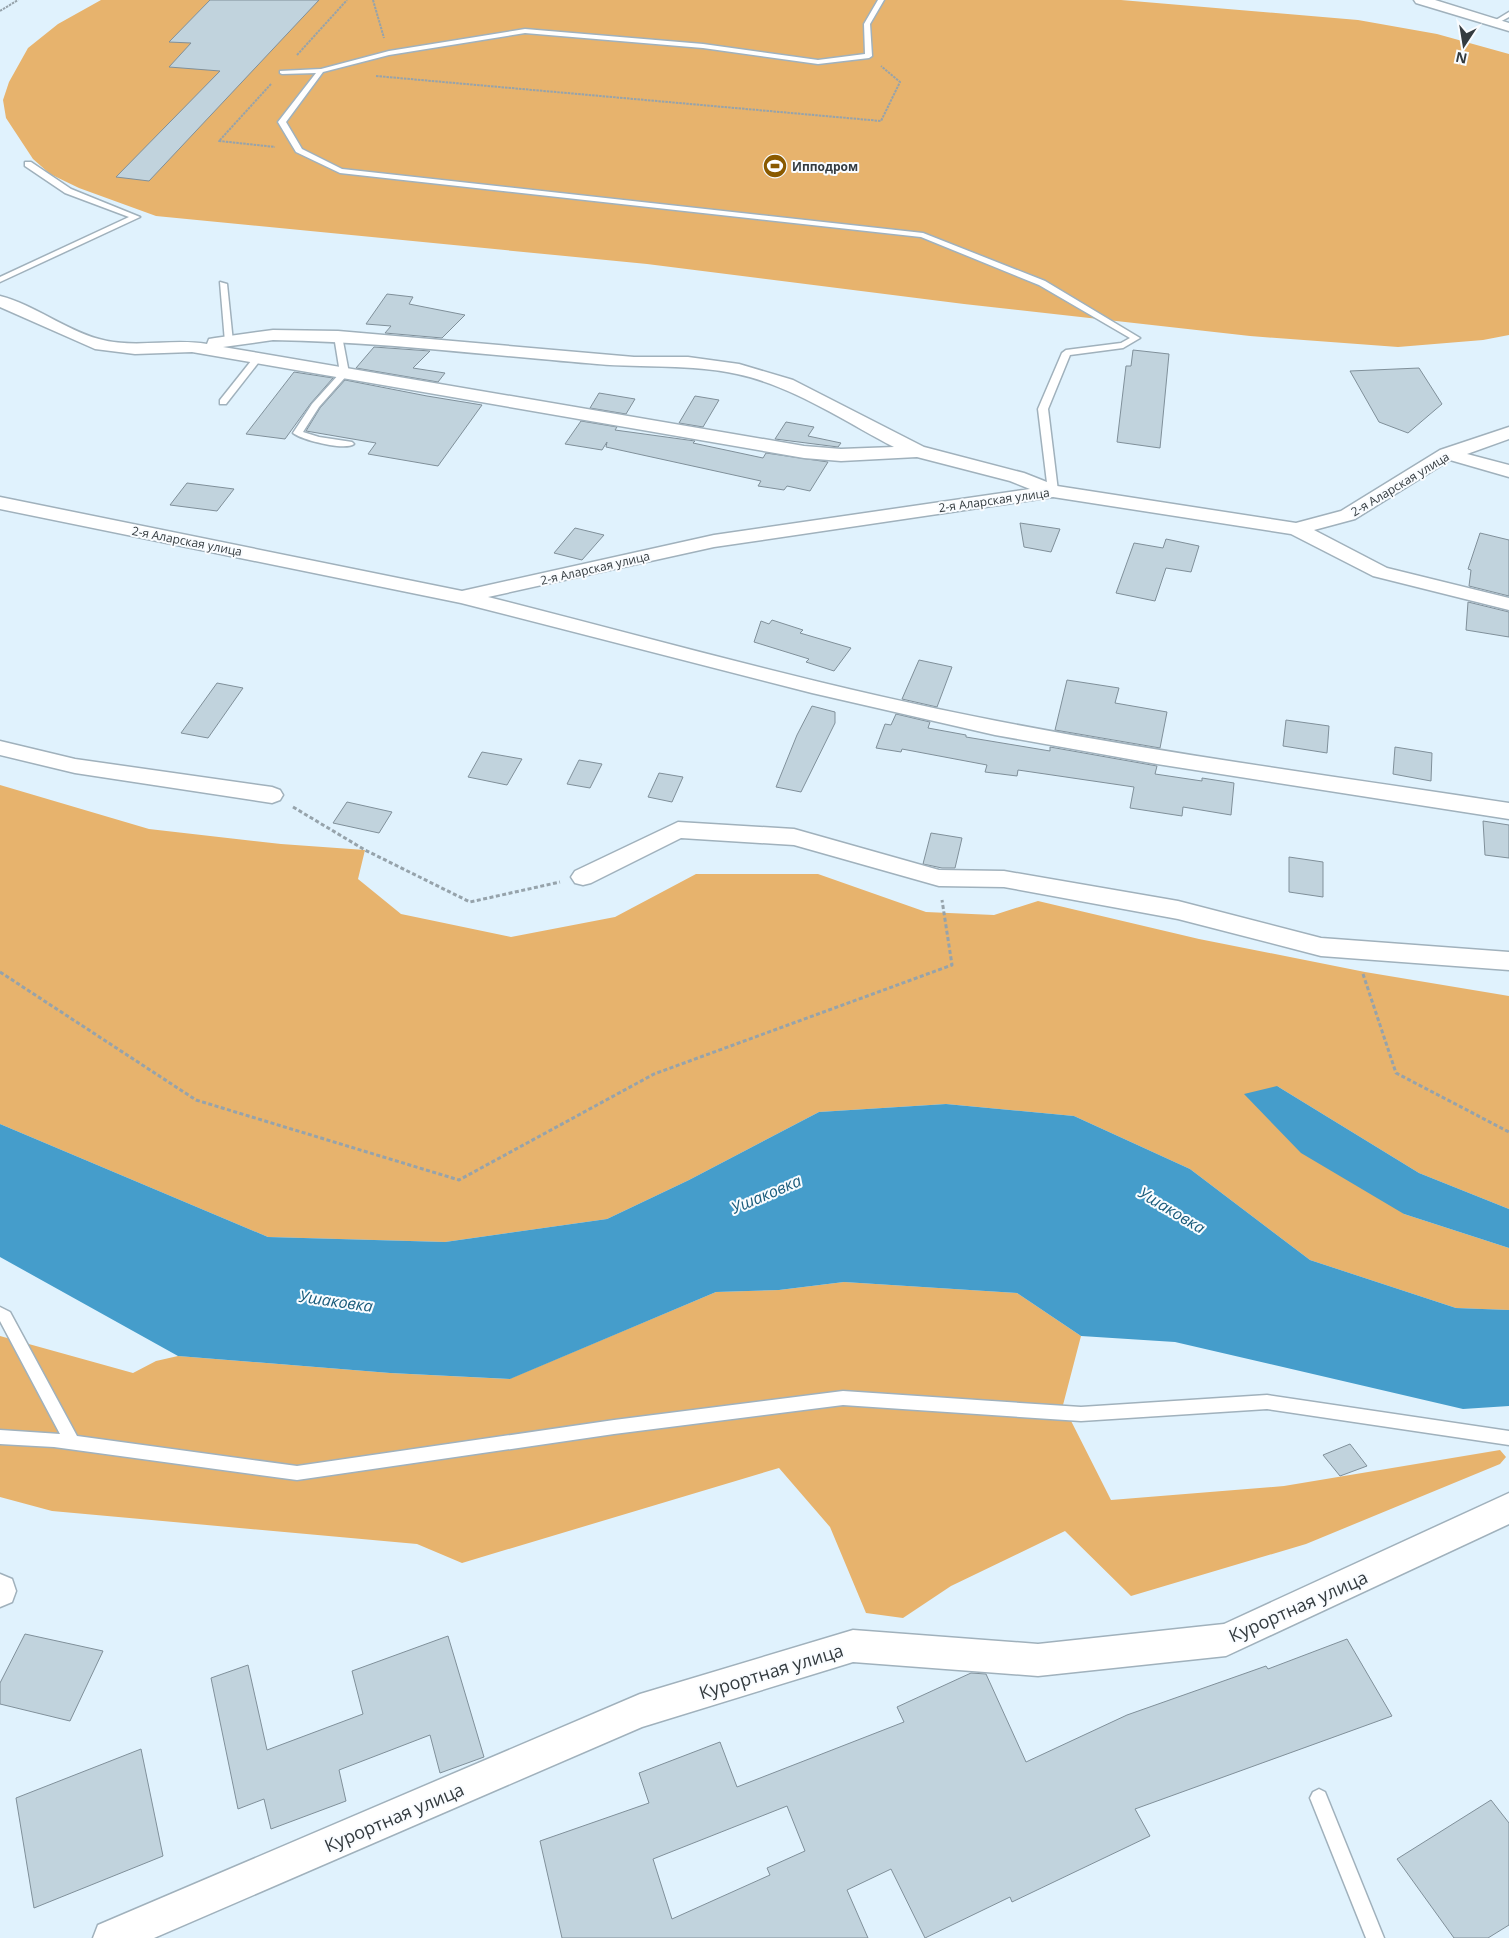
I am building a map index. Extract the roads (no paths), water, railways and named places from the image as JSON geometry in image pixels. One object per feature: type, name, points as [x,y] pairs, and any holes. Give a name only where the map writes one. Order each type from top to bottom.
[{"type":"street","points":[[1421,0],[1509,28]]},
{"type":"street","points":[[0,301],[95,344],[135,349],[192,347],[273,335],[338,336],[634,362],[688,362],[739,368],[787,384],[917,450],[1017,477],[1053,491]]},
{"type":"street","points":[[192,347],[804,452],[841,455],[917,450]]},
{"type":"street","name":"2-я Аларская улица","points":[[462,597],[714,541],[1053,491],[1296,529],[1348,515],[1447,454],[1509,433]]},
{"type":"street","points":[[1447,454],[1509,471]]},
{"type":"street","name":"2-я Аларская улица","points":[[0,503],[462,597],[812,686],[995,728],[1157,757],[1509,810]]},
{"type":"street","points":[[1296,529],[1380,572],[1509,604]]},
{"type":"street","points":[[0,748],[75,766],[272,795]]},
{"type":"street","points":[[583,877],[678,830],[794,837],[939,878],[1014,881],[1178,910],[1321,947],[1509,961]]},
{"type":"street","name":"Курортная улица","points":[[111,1938],[622,1719],[659,1705],[853,1646],[1038,1660],[1226,1640],[1509,1508]]},
{"type":"lane","points":[[282,72],[321,71],[389,53],[525,31],[703,46],[818,62],[868,56],[867,24],[881,0]]},
{"type":"lane","points":[[1494,23],[1509,14]]},
{"type":"lane","points":[[321,71],[282,122],[299,150],[340,171],[923,235],[1042,283],[1136,338],[1123,345],[1066,353],[1043,409],[1053,491]]},
{"type":"lane","points":[[0,280],[136,217],[68,191],[28,164]]},
{"type":"lane","points":[[223,284],[229,342]]},
{"type":"lane","points":[[338,336],[345,372],[315,406],[298,433],[318,440],[349,444]]},
{"type":"lane","points":[[223,402],[258,358]]},
{"type":"lane","points":[[0,1313],[5,1316],[72,1442]]},
{"type":"lane","points":[[0,1438],[72,1442],[297,1473],[614,1427],[842,1398],[1081,1414],[1267,1402],[1509,1438]]},
{"type":"lane","points":[[1319,1798],[1375,1938]]},
{"type":"water","points":[[1277,1086],[1419,1173],[1509,1209],[1509,1248],[1404,1214],[1301,1153],[1244,1094]]},
{"type":"water","name":"Ушаковка","points":[[946,1104],[1074,1116],[1190,1169],[1310,1260],[1456,1308],[1509,1310],[1509,1406],[1463,1409],[1175,1342],[1081,1336],[1017,1293],[844,1282],[779,1290],[716,1292],[510,1379],[390,1373],[178,1356],[0,1257],[0,1124],[268,1237],[445,1242],[607,1219],[689,1180],[819,1112]]},
{"type":"place","name":"Ипподром","points":[[775,166]]}]
